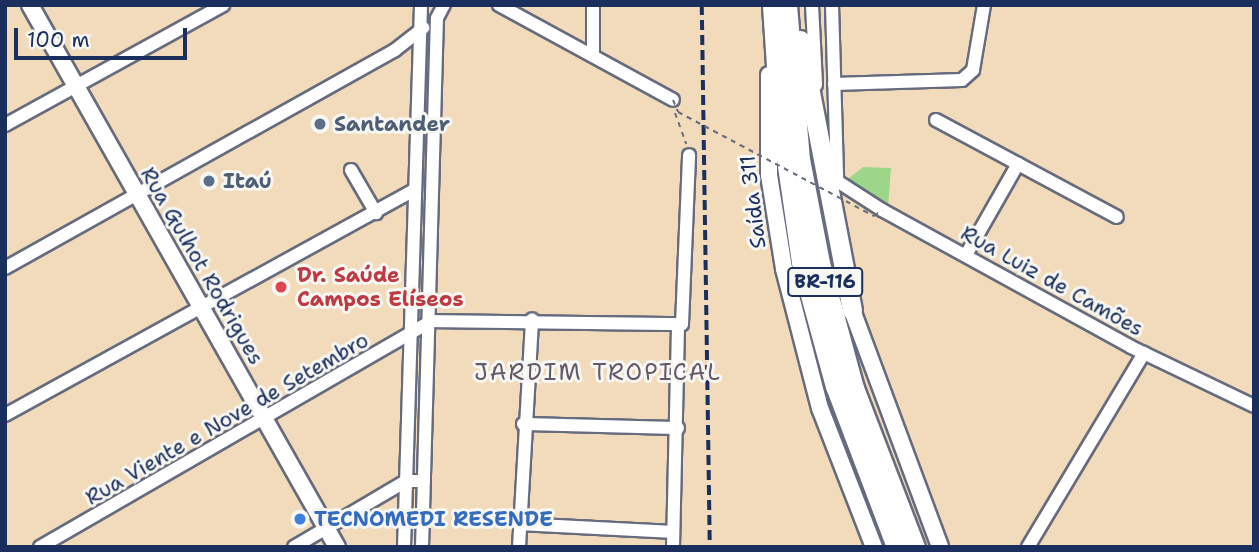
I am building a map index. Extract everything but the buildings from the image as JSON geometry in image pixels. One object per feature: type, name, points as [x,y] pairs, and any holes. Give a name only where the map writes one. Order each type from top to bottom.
[{"type":"highway","name":"BR-116","points":[[771,5],[780,122],[801,262],[835,386],[895,547]]},
{"type":"highway","name":"BR-116","points":[[789,5],[800,159],[820,263],[854,388],[915,547]]},
{"type":"highway","points":[[789,5],[852,310]]},
{"type":"main road","name":"Rua Gulhot Rodrigues","points":[[30,5],[337,547]]},
{"type":"main road","name":"Saída 311","points":[[771,5],[771,204],[820,408],[874,547]]},
{"type":"main road","points":[[852,310],[940,547]]},
{"type":"street","points":[[5,124],[223,5]]},
{"type":"street","points":[[404,547],[421,5]]},
{"type":"street","points":[[5,268],[420,30],[437,18],[444,5]]},
{"type":"street","points":[[499,5],[673,100]]},
{"type":"street","points":[[593,5],[593,56]]},
{"type":"street","points":[[812,5],[821,135],[837,181]]},
{"type":"street","points":[[832,5],[837,181],[852,310]]},
{"type":"street","points":[[834,85],[962,80],[973,70],[984,5]]},
{"type":"street","points":[[422,547],[431,321],[437,18]]},
{"type":"street","points":[[936,120],[1117,217]]},
{"type":"street","points":[[673,547],[689,155]]},
{"type":"street","points":[[966,255],[1018,164]]},
{"type":"street","points":[[351,170],[376,213]]},
{"type":"street","name":"Rua Luiz de Camões","points":[[837,181],[882,210],[1144,353],[1254,406]]},
{"type":"street","points":[[5,415],[415,190]]},
{"type":"street","points":[[431,321],[532,318],[683,322]]},
{"type":"street","points":[[519,547],[523,424],[532,318]]},
{"type":"street","name":"Rua Viente e Nove de Setembro","points":[[40,547],[409,338],[431,321]]},
{"type":"street","points":[[1028,547],[1144,353]]},
{"type":"street","points":[[523,424],[678,428]]},
{"type":"street","points":[[294,547],[406,481],[424,481]]},
{"type":"street","points":[[520,524],[673,533]]},
{"type":"path","points":[[673,100],[689,155]]},
{"type":"path","points":[[673,100],[678,112],[874,216],[882,210]]},
{"type":"green space","points":[[863,167],[891,168],[888,207],[844,182]]},
{"type":"railway","points":[[702,5],[710,547]]},
{"type":"place","name":"Santander","points":[[320,124]]},
{"type":"place","name":"Itaú","points":[[209,181]]},
{"type":"place","name":"Dr. Saúde Campos Elíseos","points":[[281,287]]},
{"type":"place","name":"TECNOMEDI RESENDE","points":[[300,519]]},
{"type":"district","name":"JARDIM TROPICAL","points":[[598,372]]}]
